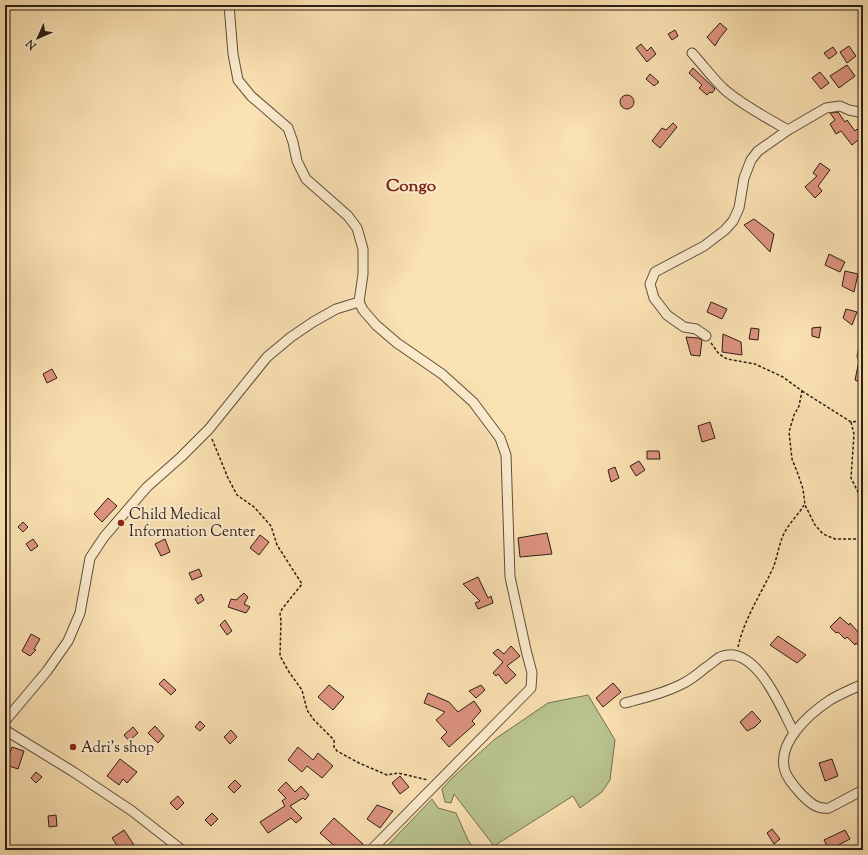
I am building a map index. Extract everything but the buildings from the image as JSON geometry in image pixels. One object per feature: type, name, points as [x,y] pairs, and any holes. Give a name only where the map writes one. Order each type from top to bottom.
[{"type":"street","points":[[229,5],[233,54],[238,80],[251,96],[288,128],[297,161],[306,179],[348,216],[357,228],[363,249],[363,274],[359,302],[363,310],[381,330],[442,374],[473,402],[500,438],[506,455],[510,577],[532,673],[531,688],[371,850]]},
{"type":"street","points":[[692,53],[710,75],[725,90],[743,103],[788,130]]},
{"type":"street","points":[[706,336],[696,329],[684,327],[667,315],[654,298],[650,284],[656,272],[704,246],[725,230],[733,221],[739,208],[744,178],[751,160],[758,151],[788,130],[830,106],[840,106],[859,112],[863,111]]},
{"type":"street","points":[[5,721],[47,671],[68,642],[80,613],[90,558],[104,537],[147,487],[209,430],[267,356],[313,322],[336,309],[359,302]]},
{"type":"street","points":[[625,703],[666,691],[681,684],[719,658],[736,655],[750,662],[766,680],[794,733]]},
{"type":"street","points":[[863,684],[845,692],[822,706],[794,733],[789,741],[785,754],[785,770],[795,788],[818,808],[829,808],[863,790]]},
{"type":"street","points":[[5,730],[72,770],[132,811],[182,850]]},
{"type":"path","points":[[706,336],[719,354],[727,359],[755,364],[783,376],[802,391],[851,422],[863,421]]},
{"type":"path","points":[[802,391],[799,406],[794,415],[789,432],[792,460],[795,465],[802,489],[804,505],[815,525],[823,534],[835,539],[863,539]]},
{"type":"path","points":[[851,422],[854,434],[851,478],[863,506]]},
{"type":"path","points":[[209,430],[217,452],[237,495],[254,507],[271,526],[277,545],[302,584],[282,609],[280,614],[280,656],[302,690],[307,710],[314,720],[334,740],[334,747],[342,754],[387,776],[398,773],[424,778],[436,784]]},
{"type":"path","points":[[736,655],[739,640],[754,604],[774,567],[786,530],[804,505]]},
{"type":"green space","points":[[588,695],[615,740],[610,780],[602,792],[580,808],[573,796],[494,846],[454,794],[451,803],[445,802],[442,789],[495,739],[548,703]]},
{"type":"green space","points":[[432,799],[438,808],[456,813],[468,840],[475,850],[383,850]]},
{"type":"place","name":"Child Medical Information Center","points":[[121,523]]},
{"type":"place","name":"Adri's shop","points":[[73,747]]},
{"type":"district","name":"Congo","points":[[411,185]]}]
